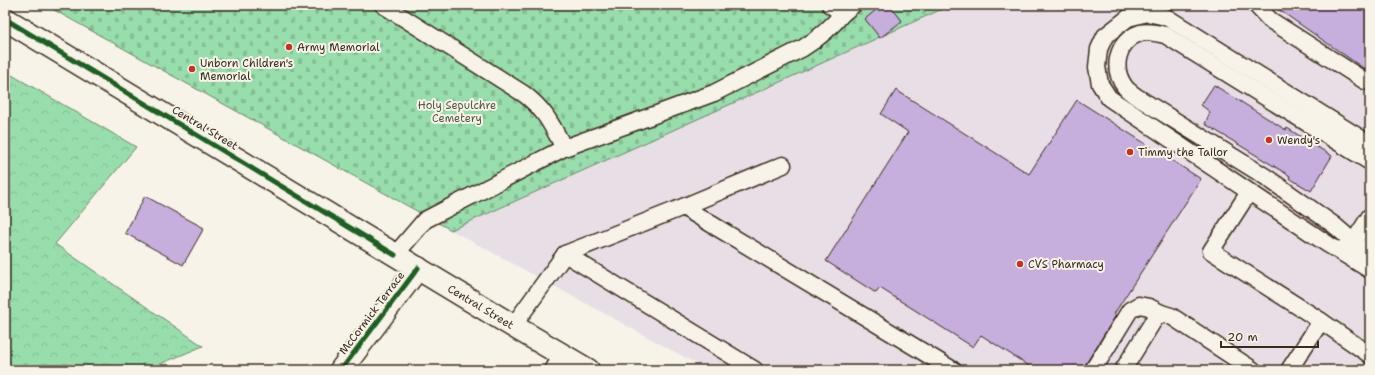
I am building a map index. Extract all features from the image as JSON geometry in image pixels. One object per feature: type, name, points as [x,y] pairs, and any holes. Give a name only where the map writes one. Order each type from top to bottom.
[{"type":"main road","name":"Central Street","points":[[5,19],[513,326],[558,362],[588,370]]},
{"type":"main road","name":"McCormick Terrace","points":[[341,370],[418,268]]},
{"type":"lane","points":[[383,5],[538,104],[548,118],[564,148]]},
{"type":"lane","points":[[1256,5],[1259,10],[1270,20],[1365,81],[1370,81]]},
{"type":"lane","points":[[395,255],[425,220],[564,148],[714,94],[803,48],[832,27],[842,8]]},
{"type":"lane","points":[[1370,144],[1166,17],[1147,13],[1128,18],[1105,36],[1099,49],[1097,67],[1100,84],[1109,98],[1329,245],[1370,270]]},
{"type":"lane","points":[[1370,162],[1165,35],[1154,32],[1141,33],[1129,39],[1119,52],[1117,63],[1119,74],[1125,88],[1266,177],[1334,225],[1370,256]]},
{"type":"lane","points":[[513,326],[565,254],[783,165]]},
{"type":"lane","points":[[1249,192],[1211,251],[1321,321],[1370,355]]},
{"type":"lane","points":[[683,207],[953,370]]},
{"type":"lane","points":[[1329,245],[1345,247],[1354,241],[1370,216]]},
{"type":"lane","points":[[565,254],[755,370]]},
{"type":"lane","points":[[1092,370],[1130,310],[1140,305],[1150,307],[1171,316],[1246,368]]},
{"type":"lane","points":[[1123,370],[1154,320],[1161,313]]},
{"type":"lane","points":[[1289,370],[1321,321]]},
{"type":"shaded area","points":[[951,5],[1370,5],[1370,370],[708,370],[451,230]]},
{"type":"green space","name":"Holy Sepulchre Cemetery","points":[[45,5],[951,5],[451,230]]},
{"type":"green space","points":[[5,71],[136,147],[55,244],[203,346],[146,370],[5,370]]},
{"type":"building","points":[[882,5],[890,5],[902,21],[880,38],[865,19]]},
{"type":"building","points":[[1272,5],[1370,5],[1370,72],[1369,72]]},
{"type":"building","name":"Wendy's","points":[[1214,85],[1286,130],[1287,128],[1332,156],[1311,191],[1289,178],[1290,176],[1205,124],[1210,112],[1201,105]]},
{"type":"building","points":[[896,90],[1029,174],[1077,100],[1201,179],[1114,314],[1116,315],[1082,370],[1035,370],[981,335],[973,347],[880,288],[876,293],[826,261],[908,132],[881,114]]},
{"type":"building","points":[[145,196],[204,228],[183,265],[125,233]]},
{"type":"cycle path","points":[[5,19],[395,255]]},
{"type":"cycle path","points":[[341,370],[418,268]]},
{"type":"place","name":"Army Memorial","points":[[289,47]]},
{"type":"place","name":"Unborn Children's Memorial","points":[[192,69]]},
{"type":"place","name":"Wendy's","points":[[1269,140]]},
{"type":"place","name":"Timmy the Tailor","points":[[1130,152]]},
{"type":"place","name":"CVS Pharmacy","points":[[1020,264]]}]
